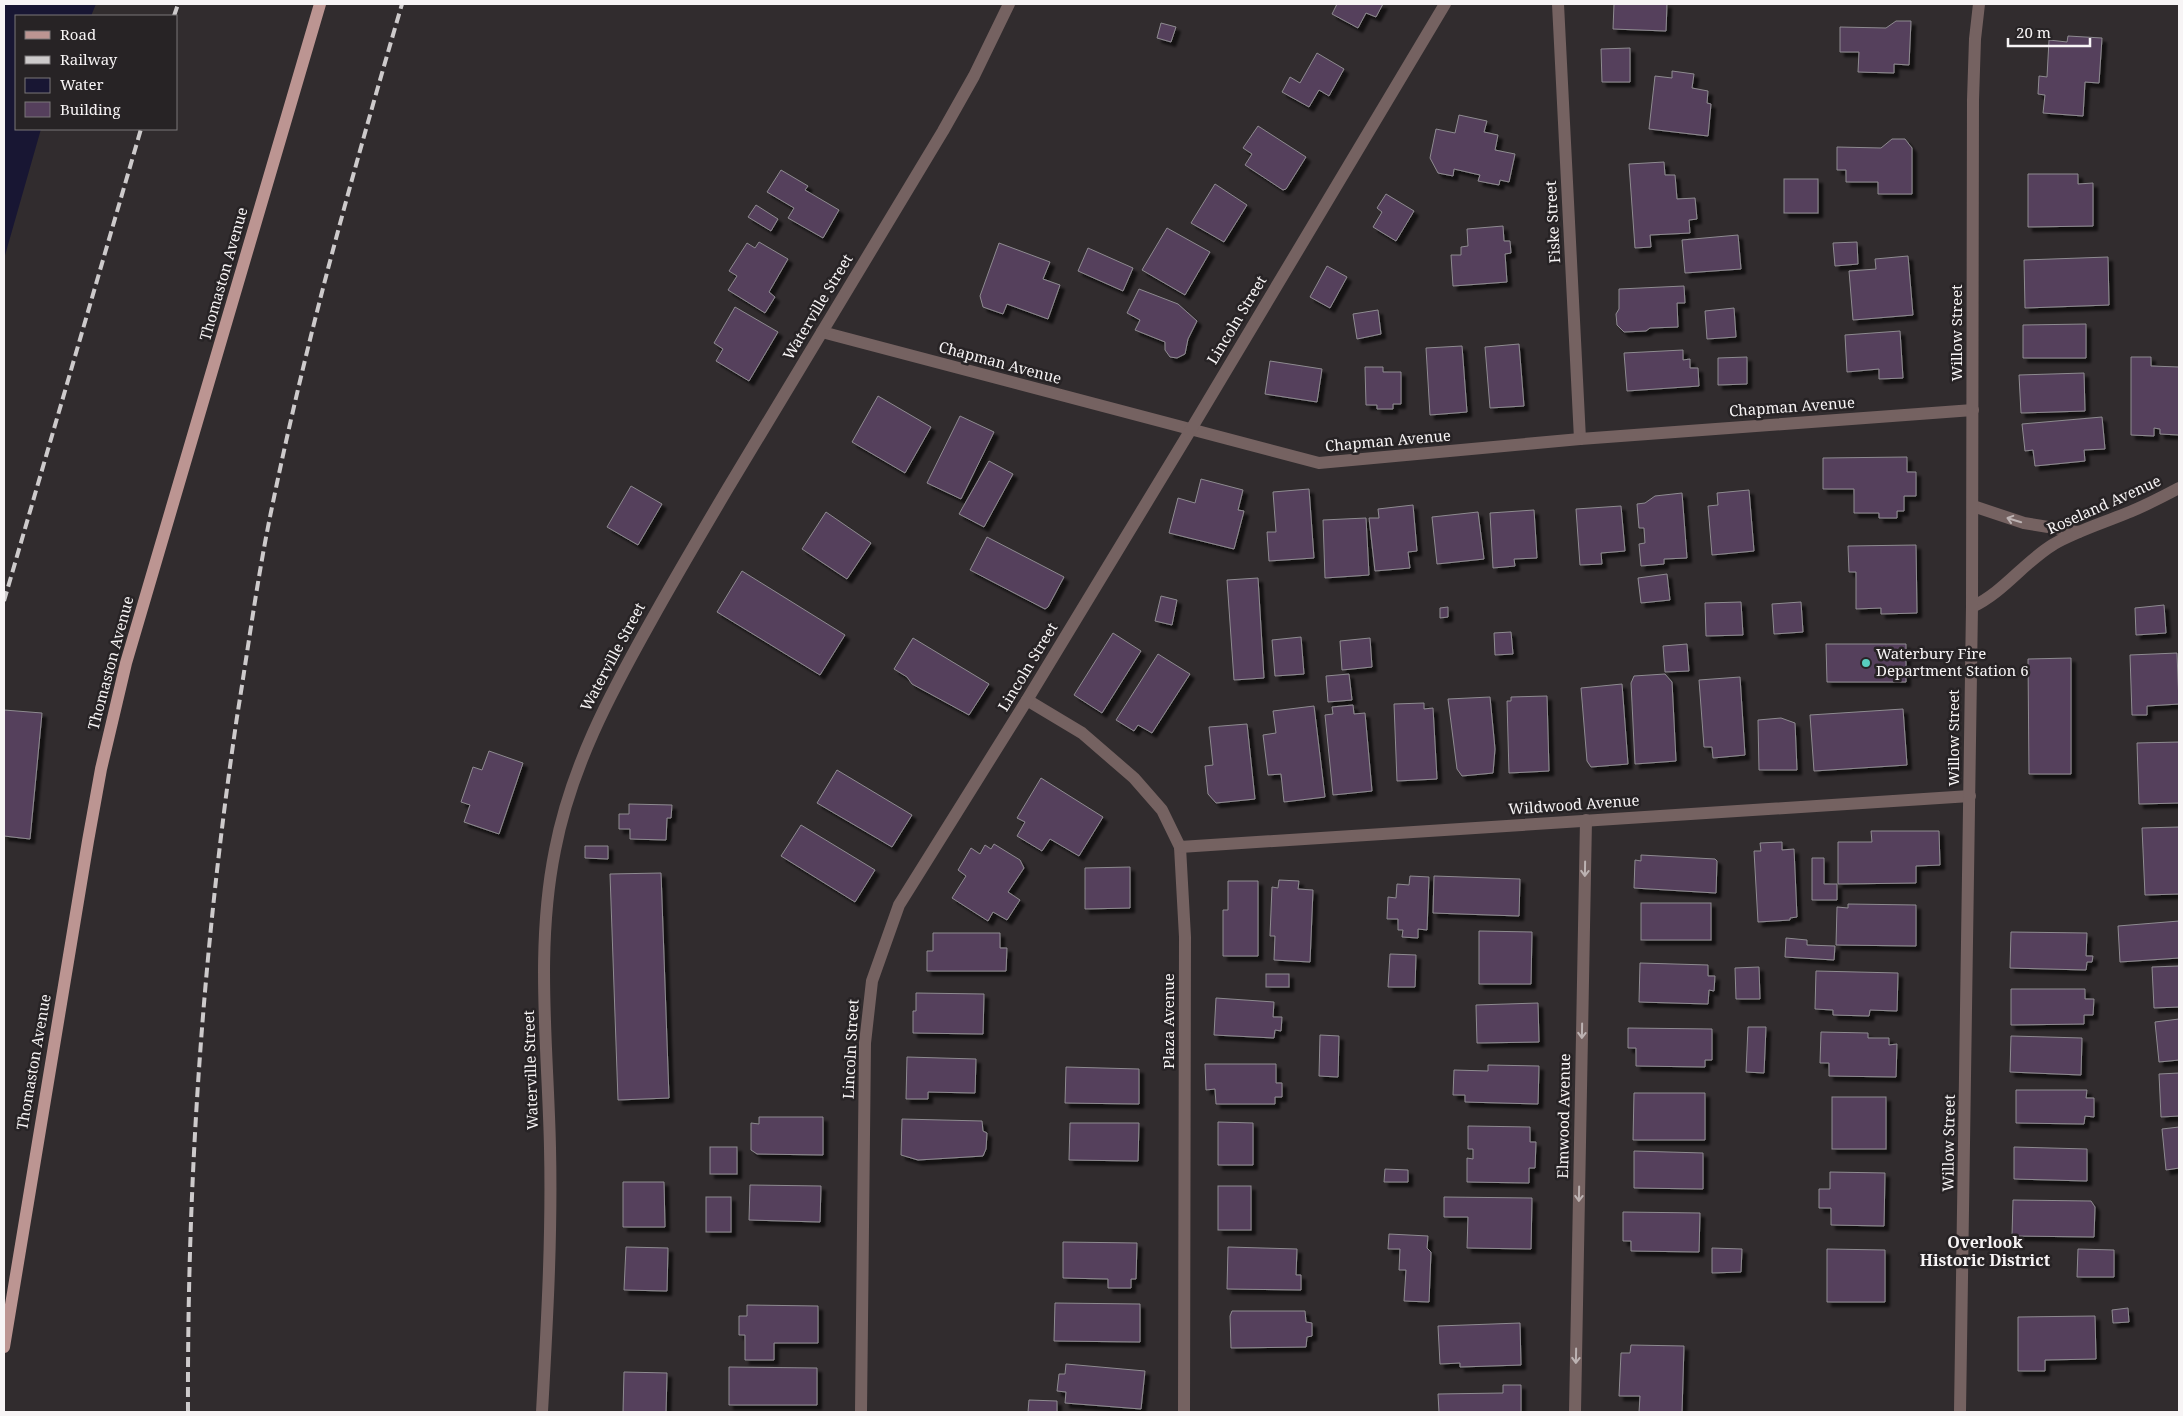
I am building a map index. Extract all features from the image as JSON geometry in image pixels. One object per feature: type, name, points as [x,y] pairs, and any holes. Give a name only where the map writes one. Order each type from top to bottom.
[{"type":"main road","name":"Thomaston Avenue","points":[[4,1347],[86,851],[113,713],[126,663],[320,4]]},
{"type":"street","name":"Waterville Street","points":[[542,1412],[551,1193],[544,950],[550,878],[564,812],[575,775],[588,742],[634,651],[709,520],[947,123],[978,68],[1008,4]]},
{"type":"street","name":"Lincoln Street","points":[[861,1412],[865,1044],[872,981],[899,905],[1027,700],[1445,4]]},
{"type":"street","name":"Fiske Street","points":[[1558,4],[1580,439]]},
{"type":"street","name":"Willow Street","points":[[1960,1412],[1974,410],[1973,100],[1975,40],[1979,4]]},
{"type":"street","name":"Chapman Avenue","points":[[822,332],[1190,431],[1319,463],[1580,439],[1974,410]]},
{"type":"street","name":"Roseland Avenue","points":[[1972,607],[1994,595],[2041,553],[2079,532],[2129,512],[2179,488]]},
{"type":"street","points":[[1973,506],[2024,523],[2079,532]]},
{"type":"street","name":"Plaza Avenue","points":[[1027,700],[1082,733],[1134,778],[1162,810],[1180,847],[1185,936],[1184,1412]]},
{"type":"street","name":"Wildwood Avenue","points":[[1180,847],[1970,796]]},
{"type":"street","name":"Elmwood Avenue","points":[[1575,1412],[1586,820]]},
{"type":"water","points":[[4,4],[96,4],[91,15],[15,15],[15,130],[41,130],[4,259]]},
{"type":"building","points":[[1337,4],[1383,4],[1376,17],[1366,13],[1358,28],[1332,14]]},
{"type":"building","points":[[1614,4],[1667,4],[1666,31],[1613,29]]},
{"type":"building","points":[[1896,21],[1911,21],[1909,65],[1894,64],[1894,73],[1858,72],[1859,52],[1840,52],[1840,27],[1886,28]]},
{"type":"building","points":[[1161,23],[1176,27],[1171,42],[1157,38]]},
{"type":"building","points":[[2068,36],[2102,38],[2099,83],[2085,82],[2083,116],[2043,113],[2045,95],[2038,94],[2039,76],[2047,77],[2049,40],[2067,42]]},
{"type":"building","points":[[1630,48],[1630,82],[1602,82],[1601,49]]},
{"type":"building","points":[[1317,53],[1344,69],[1329,96],[1319,90],[1309,107],[1282,92],[1290,77],[1300,83]]},
{"type":"building","points":[[1672,71],[1694,74],[1692,88],[1708,91],[1707,103],[1711,104],[1708,136],[1649,129],[1655,76],[1672,78]]},
{"type":"building","points":[[1459,115],[1487,121],[1484,132],[1498,135],[1495,150],[1515,154],[1509,182],[1500,180],[1499,185],[1478,181],[1480,175],[1454,169],[1453,176],[1438,173],[1430,158],[1436,129],[1455,133]]},
{"type":"building","points":[[1258,126],[1306,157],[1286,189],[1283,190],[1245,165],[1252,154],[1243,148]]},
{"type":"building","points":[[1892,139],[1905,139],[1912,148],[1912,194],[1878,194],[1878,182],[1846,182],[1846,170],[1837,170],[1837,147],[1881,148]]},
{"type":"building","points":[[1664,162],[1665,175],[1675,175],[1677,199],[1695,198],[1697,219],[1689,220],[1690,233],[1650,235],[1651,247],[1635,248],[1629,164]]},
{"type":"building","points":[[781,170],[808,186],[805,190],[839,210],[823,238],[788,218],[794,208],[767,192]]},
{"type":"building","points":[[2028,174],[2078,174],[2078,184],[2093,183],[2093,226],[2028,227]]},
{"type":"building","points":[[1784,179],[1818,179],[1818,213],[1784,213]]},
{"type":"building","points":[[1215,184],[1247,205],[1224,242],[1191,223]]},
{"type":"building","points":[[1386,194],[1414,211],[1396,241],[1373,227],[1382,212],[1377,208]]},
{"type":"building","points":[[756,205],[778,219],[771,231],[748,217]]},
{"type":"building","points":[[1503,226],[1504,241],[1510,241],[1511,253],[1505,254],[1507,282],[1453,286],[1451,255],[1461,255],[1461,247],[1468,246],[1467,229]]},
{"type":"building","points":[[1167,228],[1210,252],[1185,295],[1142,270]]},
{"type":"building","points":[[1738,235],[1741,269],[1685,273],[1682,240]]},
{"type":"building","points":[[759,242],[788,259],[769,292],[775,297],[765,313],[728,290],[737,276],[729,271],[747,243],[755,248]]},
{"type":"building","points":[[1857,242],[1858,264],[1835,266],[1833,243]]},
{"type":"building","points":[[999,243],[1050,262],[1043,279],[1060,285],[1048,319],[1007,304],[1003,314],[983,307],[980,296]]},
{"type":"building","points":[[1088,248],[1133,268],[1123,291],[1078,271]]},
{"type":"building","points":[[1908,256],[1913,315],[1853,320],[1849,271],[1876,269],[1875,259]]},
{"type":"building","points":[[2108,257],[2109,305],[2025,308],[2024,260]]},
{"type":"building","points":[[1327,266],[1347,277],[1330,308],[1310,297]]},
{"type":"building","points":[[1684,286],[1685,303],[1677,303],[1678,327],[1650,328],[1646,331],[1624,332],[1617,325],[1616,314],[1619,309],[1619,289]]},
{"type":"building","points":[[1139,289],[1178,304],[1197,321],[1188,339],[1185,354],[1177,358],[1170,357],[1165,350],[1165,342],[1135,330],[1140,320],[1127,313]]},
{"type":"building","points":[[735,307],[778,332],[749,381],[716,361],[723,349],[714,343]]},
{"type":"building","points":[[1734,308],[1736,337],[1707,339],[1705,311]]},
{"type":"building","points":[[1378,310],[1381,334],[1357,339],[1353,314]]},
{"type":"building","points":[[2086,324],[2086,358],[2023,358],[2023,325]]},
{"type":"building","points":[[1900,331],[1903,378],[1879,379],[1879,369],[1847,372],[1845,335]]},
{"type":"building","points":[[1519,344],[1524,406],[1490,408],[1485,347]]},
{"type":"building","points":[[1462,346],[1467,412],[1430,415],[1426,348]]},
{"type":"building","points":[[1683,350],[1683,360],[1690,359],[1690,368],[1698,368],[1699,386],[1627,391],[1624,353]]},
{"type":"building","points":[[1747,357],[1747,384],[1718,385],[1718,358]]},
{"type":"building","points":[[2131,357],[2151,357],[2151,366],[2179,367],[2179,435],[2160,434],[2160,429],[2154,428],[2154,436],[2131,435]]},
{"type":"building","points":[[1270,361],[1322,369],[1317,402],[1265,394]]},
{"type":"building","points":[[1365,367],[1383,367],[1383,372],[1401,372],[1401,404],[1393,404],[1393,409],[1377,409],[1377,405],[1366,405]]},
{"type":"building","points":[[2084,373],[2085,411],[2021,413],[2019,375]]},
{"type":"building","points":[[878,396],[931,427],[905,473],[852,442]]},
{"type":"building","points":[[960,416],[994,432],[961,499],[927,483]]},
{"type":"building","points":[[2102,417],[2105,449],[2084,450],[2085,461],[2035,466],[2033,450],[2025,451],[2022,424]]},
{"type":"building","points":[[1907,457],[1907,472],[1916,472],[1916,496],[1904,496],[1904,511],[1897,511],[1897,518],[1879,518],[1879,513],[1854,513],[1854,489],[1823,489],[1823,458]]},
{"type":"building","points":[[989,461],[1013,474],[984,527],[959,514]]},
{"type":"building","points":[[1201,479],[1243,490],[1238,510],[1244,511],[1234,549],[1169,533],[1178,498],[1195,503]]},
{"type":"building","points":[[631,486],[662,504],[638,545],[607,527]]},
{"type":"building","points":[[1309,489],[1314,558],[1269,561],[1267,532],[1276,532],[1273,492]]},
{"type":"building","points":[[1749,490],[1754,551],[1712,555],[1708,506],[1718,505],[1717,493]]},
{"type":"building","points":[[1682,493],[1687,558],[1664,559],[1664,564],[1641,566],[1639,544],[1645,543],[1644,528],[1639,528],[1637,504],[1645,503],[1655,496]]},
{"type":"building","points":[[1413,505],[1417,551],[1408,552],[1410,568],[1375,571],[1369,518],[1379,518],[1378,509]]},
{"type":"building","points":[[1621,506],[1625,551],[1601,553],[1602,564],[1580,565],[1576,509]]},
{"type":"building","points":[[1534,510],[1537,558],[1514,559],[1515,566],[1493,568],[1490,513]]},
{"type":"building","points":[[826,512],[871,543],[847,579],[802,549]]},
{"type":"building","points":[[1478,512],[1484,559],[1437,564],[1432,517]]},
{"type":"building","points":[[1366,518],[1369,575],[1325,578],[1323,520]]},
{"type":"building","points":[[987,537],[1064,577],[1048,607],[1045,609],[970,570]]},
{"type":"building","points":[[1916,545],[1917,613],[1881,614],[1881,608],[1856,609],[1856,572],[1849,572],[1848,546]]},
{"type":"building","points":[[742,571],[845,635],[820,675],[717,612]]},
{"type":"building","points":[[1667,574],[1670,600],[1641,603],[1638,578]]},
{"type":"building","points":[[1258,578],[1264,678],[1234,680],[1227,580]]},
{"type":"building","points":[[1161,596],[1177,600],[1172,625],[1155,621]]},
{"type":"building","points":[[1741,602],[1743,635],[1706,636],[1705,603]]},
{"type":"building","points":[[1801,602],[1803,632],[1774,634],[1772,604]]},
{"type":"building","points":[[2164,605],[2166,633],[2136,635],[2135,608]]},
{"type":"building","points":[[1448,607],[1448,617],[1440,618],[1440,608]]},
{"type":"building","points":[[1511,632],[1513,654],[1495,655],[1494,633]]},
{"type":"building","points":[[1113,633],[1141,651],[1102,713],[1074,695]]},
{"type":"building","points":[[1301,637],[1304,674],[1275,676],[1272,640]]},
{"type":"building","points":[[913,638],[989,684],[969,715],[912,684],[907,677],[894,669]]},
{"type":"building","points":[[1370,638],[1372,667],[1342,670],[1340,641]]},
{"type":"building","points":[[1687,644],[1689,671],[1665,672],[1663,646]]},
{"type":"building","name":"Waterbury Fire Department Station 6","points":[[1826,644],[1906,644],[1906,682],[1827,682]]},
{"type":"building","points":[[2177,653],[2179,704],[2147,706],[2147,715],[2132,715],[2130,655]]},
{"type":"building","points":[[1158,654],[1190,674],[1152,733],[1138,725],[1134,731],[1116,720]]},
{"type":"building","points":[[2071,658],[2071,774],[2029,774],[2028,659]]},
{"type":"building","points":[[1349,674],[1352,700],[1328,702],[1326,676]]},
{"type":"building","points":[[1665,674],[1672,682],[1676,761],[1635,764],[1631,683],[1634,676]]},
{"type":"building","points":[[1740,677],[1745,755],[1713,758],[1712,747],[1704,747],[1699,680]]},
{"type":"building","points":[[1622,684],[1628,764],[1591,767],[1587,761],[1581,688]]},
{"type":"building","points":[[1547,696],[1549,771],[1509,773],[1507,701],[1511,701],[1511,697]]},
{"type":"building","points":[[1490,697],[1495,749],[1493,773],[1462,776],[1457,769],[1448,699]]},
{"type":"building","points":[[1424,703],[1424,709],[1433,708],[1437,779],[1397,781],[1394,704]]},
{"type":"building","points":[[1353,705],[1354,714],[1365,713],[1372,791],[1333,795],[1325,715],[1333,714],[1332,707]]},
{"type":"building","points":[[1314,706],[1325,797],[1284,802],[1281,774],[1268,775],[1263,735],[1276,733],[1273,711]]},
{"type":"building","points":[[1903,709],[1907,765],[1814,771],[1810,715]]},
{"type":"building","points":[[4,710],[42,713],[30,839],[4,836]]},
{"type":"building","points":[[1781,718],[1795,723],[1797,770],[1759,770],[1758,720]]},
{"type":"building","points":[[1247,724],[1255,799],[1216,803],[1208,794],[1205,766],[1213,765],[1209,727]]},
{"type":"building","points":[[2179,742],[2179,803],[2139,804],[2137,743]]},
{"type":"building","points":[[489,751],[523,763],[499,834],[464,822],[470,805],[461,802],[473,767],[482,770]]},
{"type":"building","points":[[837,770],[912,815],[892,847],[817,803]]},
{"type":"building","points":[[1041,778],[1103,817],[1079,856],[1050,839],[1042,851],[1017,836],[1025,822],[1017,818]]},
{"type":"building","points":[[629,804],[672,805],[671,818],[667,818],[666,840],[630,839],[630,829],[619,829],[619,814],[629,814]]},
{"type":"building","points":[[801,825],[875,870],[855,902],[781,856]]},
{"type":"building","points":[[2179,827],[2179,894],[2145,895],[2142,828]]},
{"type":"building","points":[[1871,831],[1939,831],[1940,865],[1916,866],[1916,883],[1838,884],[1838,842],[1872,842]]},
{"type":"building","points":[[1782,842],[1782,850],[1794,849],[1797,917],[1790,918],[1790,920],[1758,922],[1754,851],[1761,851],[1760,843]]},
{"type":"building","points":[[994,844],[1020,860],[1024,868],[1008,892],[1020,900],[1007,920],[993,912],[988,921],[952,898],[966,876],[958,870],[971,848],[980,854],[985,845],[991,849]]},
{"type":"building","points":[[585,846],[608,846],[608,859],[585,858]]},
{"type":"building","points":[[1641,855],[1715,859],[1717,861],[1716,893],[1634,888],[1635,860],[1641,861]]},
{"type":"building","points":[[1812,858],[1824,858],[1824,884],[1837,884],[1837,900],[1812,900]]},
{"type":"building","points":[[1130,867],[1130,908],[1085,909],[1085,868]]},
{"type":"building","points":[[661,873],[669,1098],[618,1100],[610,874]]},
{"type":"building","points":[[1410,876],[1429,877],[1427,930],[1418,929],[1418,938],[1402,937],[1403,930],[1398,930],[1398,919],[1387,919],[1388,897],[1396,898],[1397,884],[1409,885]]},
{"type":"building","points":[[1434,876],[1520,879],[1519,916],[1433,913]]},
{"type":"building","points":[[1279,880],[1299,881],[1298,889],[1313,890],[1310,962],[1274,960],[1275,936],[1270,936],[1272,887],[1278,888]]},
{"type":"building","points":[[1228,881],[1258,881],[1258,956],[1223,956],[1223,910],[1228,910]]},
{"type":"building","points":[[1641,903],[1711,903],[1711,940],[1641,940]]},
{"type":"building","points":[[1848,904],[1916,905],[1916,946],[1836,945],[1837,907],[1848,908]]},
{"type":"building","points":[[2179,921],[2179,958],[2120,962],[2118,926]]},
{"type":"building","points":[[1479,931],[1532,932],[1531,984],[1479,984]]},
{"type":"building","points":[[2011,932],[2087,933],[2086,956],[2093,956],[2092,962],[2087,962],[2086,970],[2010,968]]},
{"type":"building","points":[[933,933],[1000,933],[1000,948],[1007,948],[1006,971],[927,971],[927,951],[933,951]]},
{"type":"building","points":[[1786,938],[1807,940],[1807,945],[1835,946],[1834,960],[1785,957]]},
{"type":"building","points":[[1390,954],[1416,955],[1415,987],[1388,987]]},
{"type":"building","points":[[1640,963],[1708,965],[1708,976],[1715,976],[1714,991],[1709,990],[1708,1004],[1639,1002]]},
{"type":"building","points":[[2179,966],[2179,1007],[2154,1008],[2152,967]]},
{"type":"building","points":[[1759,967],[1760,999],[1736,999],[1735,968]]},
{"type":"building","points":[[1816,971],[1898,973],[1897,1011],[1870,1010],[1869,1016],[1833,1015],[1833,1010],[1815,1009]]},
{"type":"building","points":[[1266,974],[1289,974],[1289,987],[1266,987]]},
{"type":"building","points":[[2011,989],[2085,989],[2085,999],[2094,999],[2093,1015],[2084,1015],[2084,1024],[2011,1025]]},
{"type":"building","points":[[916,993],[984,994],[983,1034],[913,1033],[913,1011],[916,1011]]},
{"type":"building","points":[[1216,998],[1274,1002],[1273,1017],[1282,1017],[1281,1031],[1275,1030],[1274,1038],[1214,1035]]},
{"type":"building","points":[[1538,1003],[1539,1042],[1477,1043],[1476,1005]]},
{"type":"building","points":[[2179,1019],[2179,1060],[2159,1062],[2155,1022]]},
{"type":"building","points":[[1748,1027],[1766,1027],[1764,1073],[1746,1072]]},
{"type":"building","points":[[1628,1028],[1712,1029],[1712,1060],[1705,1060],[1705,1067],[1636,1066],[1636,1048],[1628,1048]]},
{"type":"building","points":[[1821,1032],[1868,1033],[1868,1038],[1889,1038],[1889,1045],[1897,1044],[1896,1077],[1829,1076],[1829,1063],[1820,1063]]},
{"type":"building","points":[[1320,1035],[1339,1036],[1338,1077],[1319,1076]]},
{"type":"building","points":[[2011,1036],[2082,1038],[2081,1075],[2010,1072]]},
{"type":"building","points":[[907,1057],[976,1059],[975,1093],[928,1092],[928,1099],[906,1099]]},
{"type":"building","points":[[1205,1064],[1276,1064],[1276,1083],[1282,1083],[1282,1097],[1275,1097],[1275,1104],[1216,1104],[1215,1089],[1206,1090]]},
{"type":"building","points":[[1488,1065],[1539,1066],[1538,1104],[1465,1102],[1465,1095],[1453,1095],[1454,1070],[1488,1071]]},
{"type":"building","points":[[1066,1067],[1139,1069],[1139,1104],[1065,1103]]},
{"type":"building","points":[[2179,1073],[2179,1116],[2161,1117],[2159,1074]]},
{"type":"building","points":[[2016,1090],[2087,1090],[2086,1098],[2094,1098],[2094,1117],[2085,1116],[2084,1124],[2016,1123]]},
{"type":"building","points":[[1634,1093],[1705,1093],[1705,1140],[1633,1140]]},
{"type":"building","points":[[1832,1097],[1886,1097],[1886,1149],[1832,1149]]},
{"type":"building","points":[[759,1117],[823,1117],[823,1155],[757,1154],[751,1150],[751,1123],[759,1124]]},
{"type":"building","points":[[902,1119],[982,1121],[983,1131],[987,1133],[986,1149],[983,1156],[918,1160],[901,1155]]},
{"type":"building","points":[[1218,1122],[1253,1123],[1253,1165],[1218,1165]]},
{"type":"building","points":[[1070,1123],[1139,1123],[1138,1161],[1069,1160]]},
{"type":"building","points":[[1468,1126],[1530,1127],[1530,1142],[1536,1142],[1535,1168],[1529,1168],[1529,1183],[1467,1182],[1467,1158],[1473,1159],[1473,1149],[1468,1149]]},
{"type":"building","points":[[2179,1127],[2179,1168],[2166,1170],[2162,1129]]},
{"type":"building","points":[[710,1147],[737,1147],[737,1174],[710,1174]]},
{"type":"building","points":[[2014,1147],[2087,1149],[2087,1181],[2014,1179]]},
{"type":"building","points":[[1634,1151],[1703,1153],[1703,1189],[1634,1188]]},
{"type":"building","points":[[1385,1169],[1408,1170],[1408,1182],[1384,1182]]},
{"type":"building","points":[[1830,1172],[1885,1173],[1884,1226],[1831,1225],[1831,1208],[1819,1208],[1819,1189],[1830,1189]]},
{"type":"building","points":[[623,1182],[664,1182],[665,1227],[623,1227]]},
{"type":"building","points":[[750,1185],[821,1186],[820,1222],[749,1220]]},
{"type":"building","points":[[1218,1186],[1251,1186],[1251,1230],[1218,1230]]},
{"type":"building","points":[[706,1197],[731,1197],[731,1232],[706,1232]]},
{"type":"building","points":[[1444,1197],[1532,1198],[1531,1249],[1467,1248],[1468,1217],[1444,1217]]},
{"type":"building","points":[[2013,1200],[2091,1201],[2095,1207],[2094,1237],[2012,1236]]},
{"type":"building","points":[[1623,1212],[1700,1213],[1699,1252],[1631,1251],[1631,1241],[1623,1241]]},
{"type":"building","points":[[1389,1234],[1428,1236],[1427,1248],[1431,1252],[1429,1302],[1404,1301],[1406,1270],[1399,1270],[1400,1249],[1388,1249]]},
{"type":"building","points":[[1063,1242],[1137,1243],[1136,1279],[1131,1279],[1131,1288],[1108,1288],[1108,1279],[1063,1278]]},
{"type":"building","points":[[626,1247],[668,1248],[667,1291],[624,1290]]},
{"type":"building","points":[[1228,1247],[1297,1249],[1296,1275],[1301,1275],[1301,1290],[1227,1289]]},
{"type":"building","points":[[1712,1248],[1742,1249],[1741,1272],[1712,1273]]},
{"type":"building","points":[[1827,1249],[1885,1250],[1885,1302],[1827,1302]]},
{"type":"building","points":[[2078,1249],[2114,1250],[2114,1277],[2077,1277]]},
{"type":"building","points":[[1055,1303],[1140,1304],[1140,1342],[1054,1341]]},
{"type":"building","points":[[747,1305],[818,1306],[818,1343],[774,1343],[774,1360],[745,1360],[745,1335],[739,1335],[739,1316],[747,1316]]},
{"type":"building","points":[[2128,1308],[2129,1322],[2113,1323],[2112,1310]]},
{"type":"building","points":[[1232,1311],[1305,1311],[1306,1322],[1312,1323],[1312,1336],[1307,1337],[1306,1347],[1231,1348],[1230,1316]]},
{"type":"building","points":[[2095,1316],[2096,1359],[2045,1360],[2045,1371],[2018,1371],[2018,1317]]},
{"type":"building","points":[[1520,1323],[1521,1365],[1460,1367],[1460,1363],[1440,1364],[1438,1326]]},
{"type":"building","points":[[1631,1345],[1684,1346],[1682,1412],[1639,1412],[1640,1396],[1619,1396],[1621,1353],[1630,1353]]},
{"type":"building","points":[[1066,1364],[1145,1371],[1141,1409],[1065,1403],[1066,1392],[1057,1391],[1059,1374],[1065,1374]]},
{"type":"building","points":[[729,1367],[817,1368],[817,1405],[729,1405]]},
{"type":"building","points":[[624,1372],[667,1373],[666,1412],[623,1412]]},
{"type":"building","points":[[1503,1385],[1521,1385],[1521,1412],[1439,1412],[1438,1394],[1503,1393]]},
{"type":"building","points":[[1029,1400],[1057,1401],[1057,1412],[1028,1412]]},
{"type":"railway","points":[[174,15],[178,4]]},
{"type":"railway","points":[[188,1412],[190,1238],[199,1064],[215,890],[237,717],[266,538],[299,384],[348,193],[402,4]]},
{"type":"railway","points":[[4,601],[141,130]]},
{"type":"place","name":"Waterbury Fire Department Station 6","points":[[1866,663]]},
{"type":"district","name":"Overlook Historic District","points":[[1985,1251]]}]
